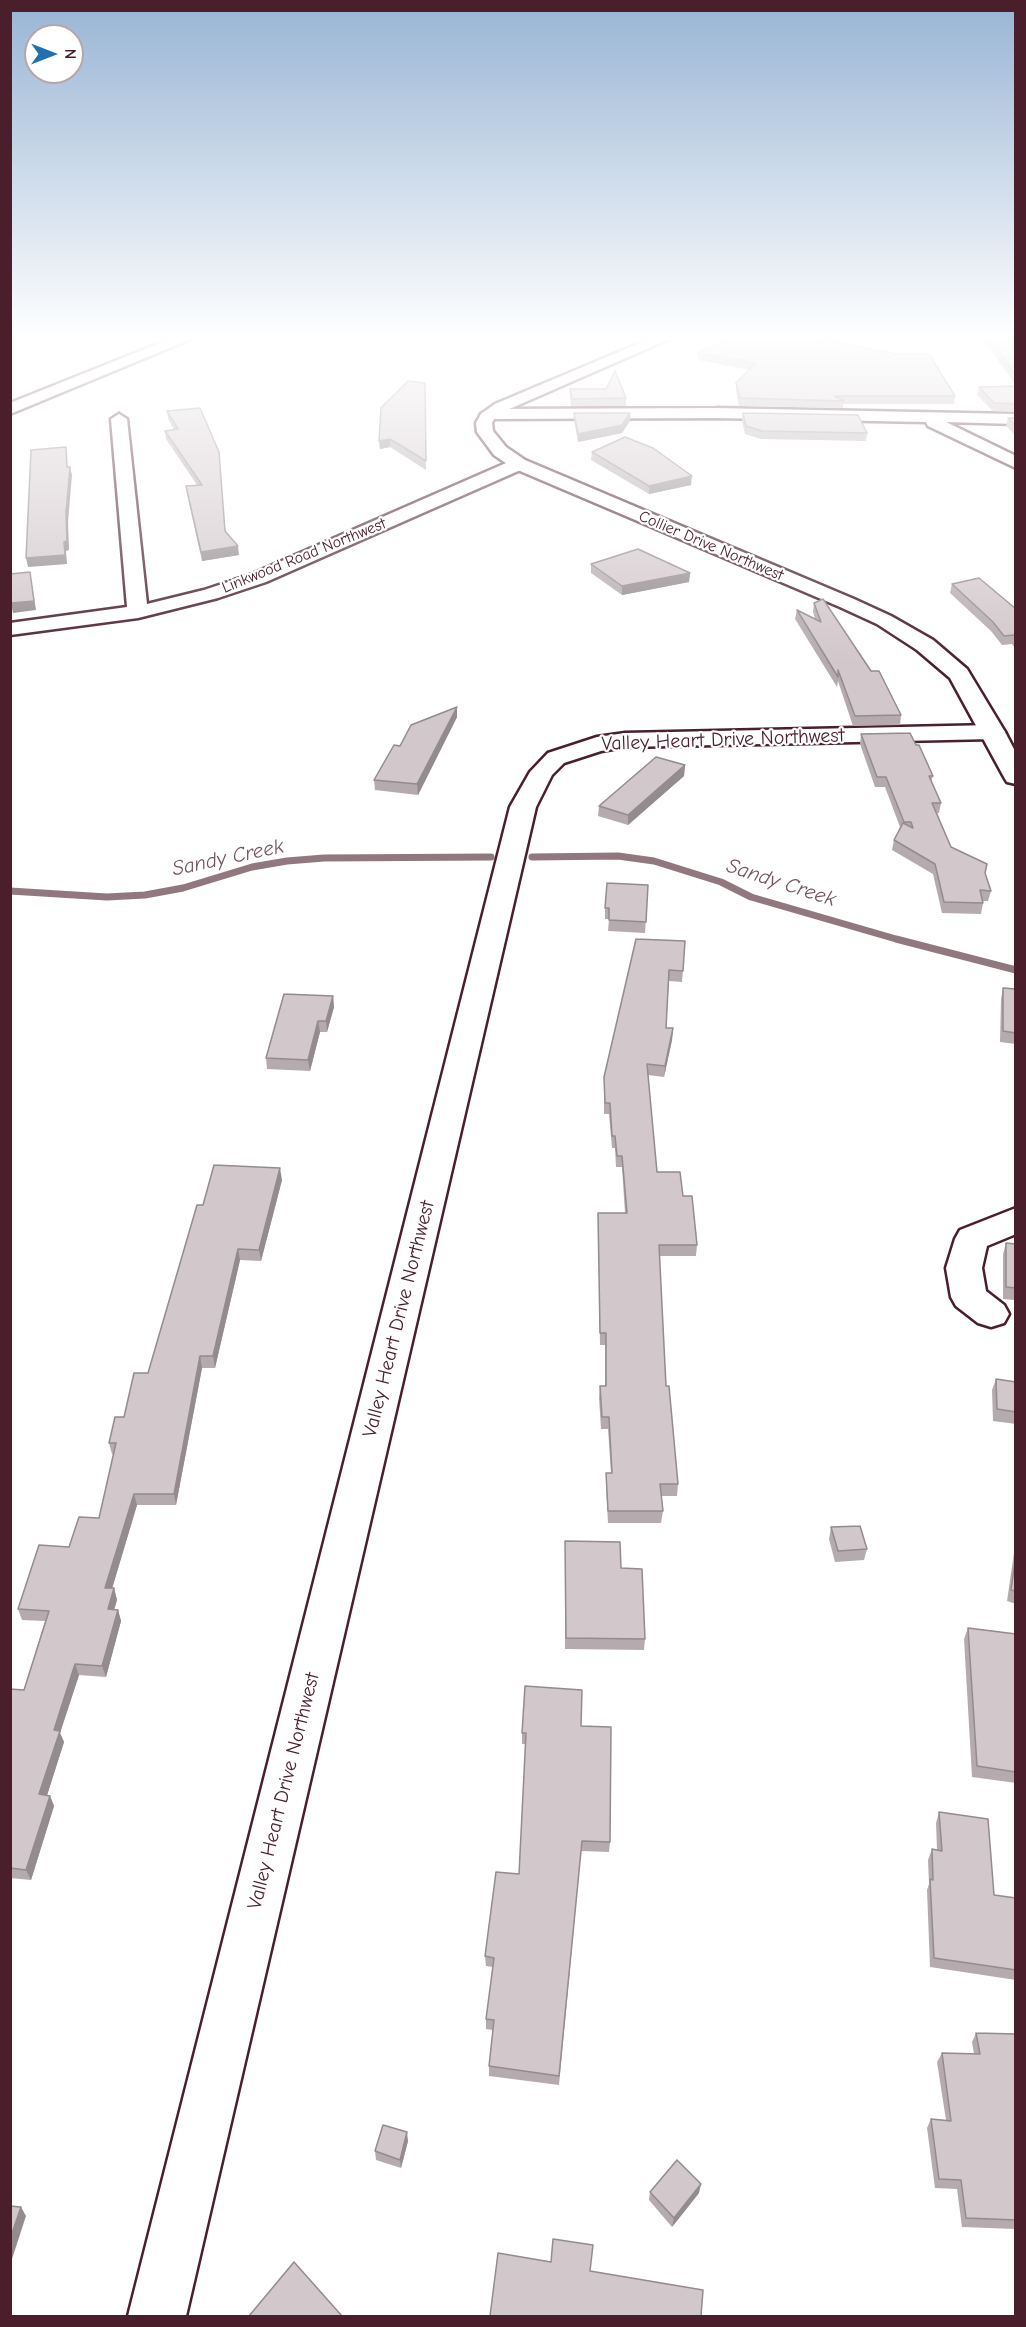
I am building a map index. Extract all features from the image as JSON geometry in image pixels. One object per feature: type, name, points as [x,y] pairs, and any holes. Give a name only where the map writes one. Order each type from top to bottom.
[{"type":"main road","points":[[122,446],[138,612]]},
{"type":"main road","name":"Collier Drive Northwest","points":[[496,446],[519,464],[884,620],[925,645],[959,674],[1016,777]]},
{"type":"main road","points":[[981,446],[1016,463]]},
{"type":"main road","name":"Linkwood Road Northwest","points":[[10,629],[138,612],[211,594],[259,578],[519,464]]},
{"type":"main road","name":"Valley Heart Drive Northwest","points":[[157,2316],[523,807],[542,772],[556,758],[597,744],[625,740],[993,732]]},
{"type":"main road","points":[[991,1314],[969,1297],[964,1268],[972,1239],[1016,1220]]},
{"type":"building","points":[[175,446],[216,446],[219,452],[225,531],[238,546],[201,552],[186,486],[202,485]]},
{"type":"building","points":[[401,446],[426,446],[426,461]]},
{"type":"building","points":[[606,446],[647,446],[692,476],[649,486],[592,452]]},
{"type":"building","points":[[66,447],[67,467],[70,467],[65,555],[26,558],[31,450]]},
{"type":"building","points":[[638,549],[690,573],[622,586],[591,564]]},
{"type":"building","points":[[30,572],[34,601],[11,603],[10,574]]},
{"type":"building","points":[[979,578],[1016,609],[1016,637],[1014,635],[1004,636],[993,622],[952,584]]},
{"type":"building","points":[[823,599],[871,671],[879,671],[901,715],[855,716],[838,670],[838,677],[797,610],[821,622],[814,603]]},
{"type":"building","points":[[457,707],[417,784],[374,780],[394,745],[400,746],[411,725]]},
{"type":"building","points":[[910,733],[916,745],[919,745],[933,776],[929,776],[941,803],[932,803],[951,847],[987,864],[985,873],[991,891],[980,890],[983,903],[944,902],[935,864],[894,840],[903,823],[913,828],[911,822],[904,822],[886,777],[877,777],[861,734]]},
{"type":"building","points":[[656,757],[685,765],[628,815],[599,806]]},
{"type":"building","points":[[607,883],[648,885],[646,922],[609,920],[609,908],[605,908]]},
{"type":"building","points":[[636,939],[685,941],[683,971],[669,970],[666,1028],[673,1028],[665,1066],[647,1064],[657,1172],[680,1172],[683,1196],[692,1196],[697,1245],[659,1245],[666,1386],[669,1386],[678,1484],[660,1484],[663,1511],[608,1511],[606,1473],[612,1473],[609,1417],[602,1417],[600,1386],[606,1386],[606,1333],[600,1333],[598,1213],[627,1213],[622,1156],[617,1156],[615,1136],[612,1136],[610,1103],[605,1103],[604,1077]]},
{"type":"building","points":[[1003,988],[1016,989],[1016,1033],[1003,1031]]},
{"type":"building","points":[[284,994],[333,996],[326,1021],[318,1021],[308,1060],[266,1058]]},
{"type":"building","points":[[214,1165],[280,1168],[259,1250],[238,1249],[213,1356],[200,1356],[174,1494],[134,1494],[105,1588],[114,1588],[108,1609],[118,1610],[102,1666],[75,1664],[54,1730],[60,1731],[39,1794],[50,1796],[26,1870],[10,1868],[10,1689],[24,1690],[49,1611],[18,1609],[39,1545],[69,1547],[79,1517],[99,1518],[116,1443],[109,1443],[115,1417],[124,1417],[134,1373],[148,1373],[197,1205],[203,1205]]},
{"type":"building","points":[[1006,1243],[1016,1244],[1016,1288],[1006,1287]]},
{"type":"building","points":[[996,1379],[1016,1382],[1016,1412],[997,1409]]},
{"type":"building","points":[[860,1526],[867,1549],[838,1551],[831,1527]]},
{"type":"building","points":[[565,1541],[620,1542],[621,1568],[642,1569],[645,1639],[566,1638]]},
{"type":"building","points":[[1016,1556],[1016,1591],[1011,1590]]},
{"type":"building","points":[[968,1628],[1016,1634],[1016,1772],[977,1766]]},
{"type":"building","points":[[525,1686],[582,1690],[581,1726],[611,1727],[610,1842],[582,1841],[559,2076],[489,2066],[494,2020],[486,2019],[494,1958],[485,1956],[496,1872],[519,1874],[526,1733],[522,1733]]},
{"type":"building","points":[[939,1812],[988,1819],[994,1895],[1016,1898],[1016,1970],[934,1958],[930,1879],[933,1880],[932,1849],[942,1851]]},
{"type":"building","points":[[976,2033],[1016,2034],[1016,2220],[966,2218],[961,2180],[939,2179],[931,2119],[951,2121],[942,2053],[980,2054]]},
{"type":"building","points":[[383,2125],[407,2132],[400,2160],[375,2151]]},
{"type":"building","points":[[677,2160],[701,2184],[674,2218],[650,2192]]},
{"type":"building","points":[[10,2206],[21,2207],[10,2239]]},
{"type":"building","points":[[553,2239],[593,2245],[590,2271],[703,2290],[701,2316],[490,2316],[498,2253],[551,2262]]},
{"type":"building","points":[[294,2262],[342,2316],[249,2316]]},
{"type":"waterway","name":"Sandy Creek","points":[[532,857],[618,856],[654,861],[721,882],[751,897],[896,939],[1016,970]]},
{"type":"waterway","name":"Sandy Creek","points":[[10,891],[107,897],[145,895],[183,888],[252,867],[287,861],[324,858],[491,857]]}]
